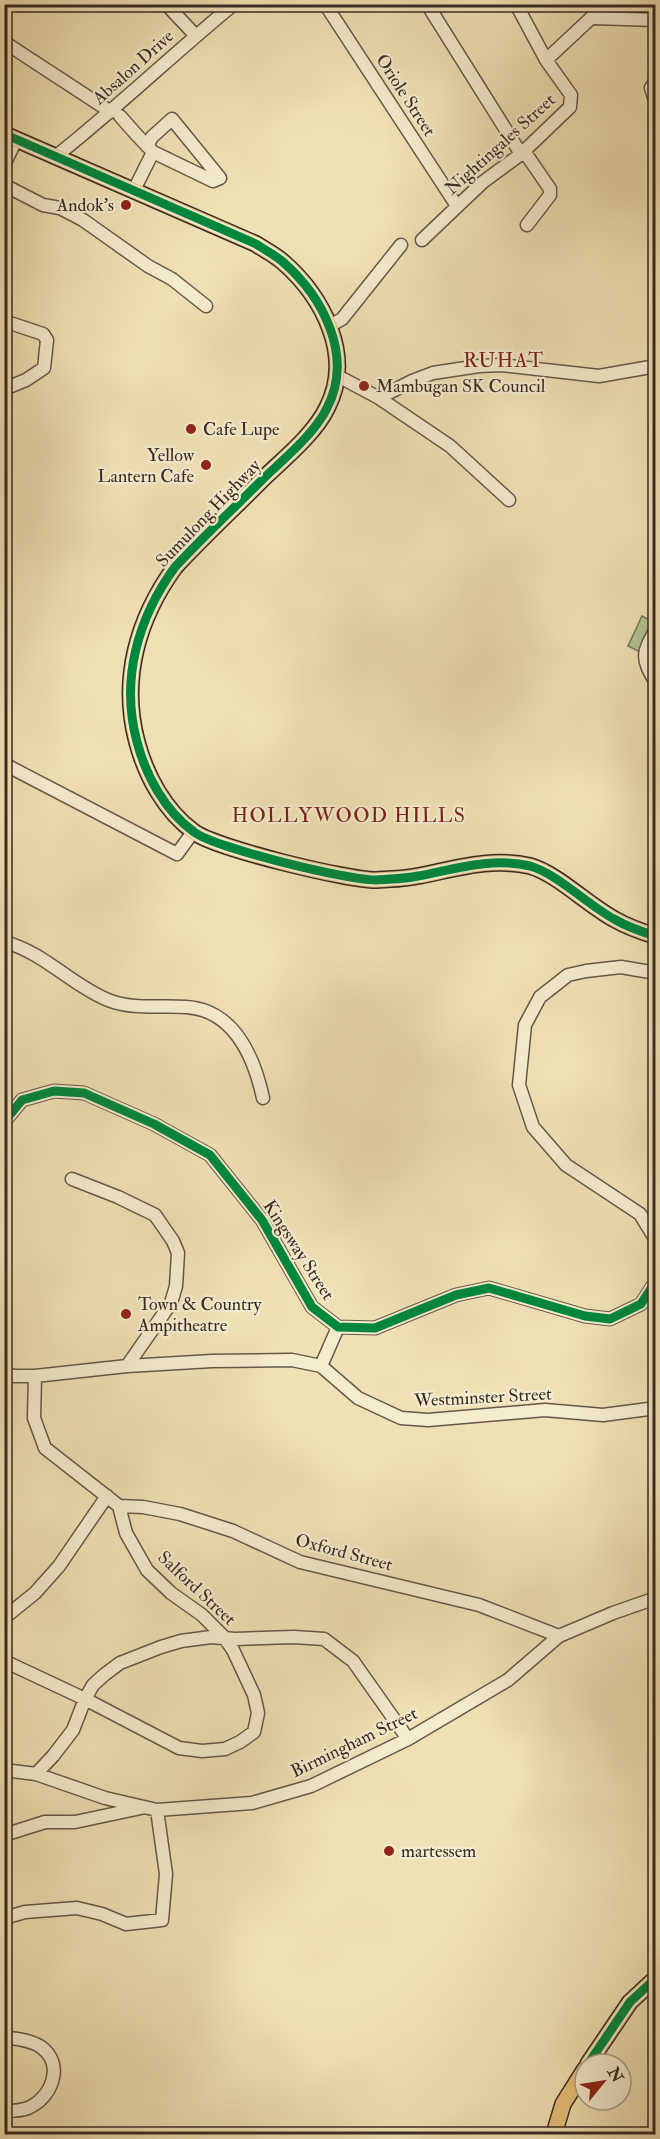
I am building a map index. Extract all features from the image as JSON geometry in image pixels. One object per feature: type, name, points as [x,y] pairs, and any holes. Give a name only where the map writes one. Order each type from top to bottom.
[{"type":"main road","name":"Sumulong Highway","points":[[10,137],[242,238],[282,261],[310,290],[331,325],[337,355],[335,388],[327,408],[317,424],[283,460],[175,567],[160,587],[141,630],[130,671],[133,730],[152,783],[167,805],[193,832],[221,844],[310,869],[374,880],[416,877],[458,867],[495,862],[531,866],[551,876],[614,920],[656,936]]},
{"type":"main road","points":[[596,2052],[630,2002],[656,1978]]},
{"type":"main road","points":[[554,2134],[563,2104],[573,2088]]},
{"type":"street","points":[[166,4],[196,36]]},
{"type":"street","name":"Absalon Drive","points":[[56,157],[116,114],[196,36],[234,4]]},
{"type":"street","name":"Oriole Street","points":[[325,4],[457,206]]},
{"type":"street","points":[[428,4],[522,153],[549,189],[550,195],[527,225]]},
{"type":"street","name":"Nightingales Street","points":[[422,240],[483,182],[522,153],[570,107],[571,95],[546,60],[516,4]]},
{"type":"street","points":[[546,60],[594,18],[606,4]]},
{"type":"street","points":[[594,18],[656,20]]},
{"type":"street","points":[[4,42],[116,114],[150,149],[213,181],[220,178],[172,118],[152,137],[150,149],[134,190]]},
{"type":"street","points":[[656,80],[651,88],[656,103]]},
{"type":"street","points":[[4,165],[10,137]]},
{"type":"street","points":[[4,185],[44,206],[60,208],[83,220],[148,266],[172,279],[206,306]]},
{"type":"street","points":[[331,325],[342,319],[401,245]]},
{"type":"street","points":[[4,321],[43,334],[47,340],[44,368],[26,380],[9,387]]},
{"type":"street","points":[[379,398],[412,381],[434,373],[479,366],[501,365],[599,376],[656,366]]},
{"type":"street","points":[[336,375],[379,398],[450,446],[509,500]]},
{"type":"street","points":[[656,629],[644,655],[645,662],[656,683]]},
{"type":"street","points":[[4,764],[177,854],[193,832]]},
{"type":"street","points":[[4,942],[29,950],[82,986],[109,1001],[134,1007],[189,1007],[212,1013],[236,1032],[259,1077],[263,1098]]},
{"type":"street","points":[[656,973],[621,967],[586,970],[568,975],[540,997],[525,1025],[519,1085],[533,1127],[566,1165],[640,1214],[656,1240]]},
{"type":"street","name":"Kingsway Street","points":[[4,1122],[22,1100],[54,1090],[84,1093],[154,1124],[210,1155],[262,1220],[312,1307],[338,1327]]},
{"type":"street","points":[[72,1179],[155,1215],[173,1241],[178,1253],[176,1286],[171,1303],[127,1366]]},
{"type":"street","points":[[321,1366],[338,1327],[375,1329],[456,1295],[489,1288],[585,1316],[610,1319],[642,1304],[656,1281]]},
{"type":"street","name":"Westminster Street","points":[[4,1373],[14,1376],[35,1376],[127,1366],[212,1361],[292,1360],[321,1366],[358,1398],[402,1418],[428,1420],[545,1410],[603,1415],[656,1408]]},
{"type":"street","points":[[35,1376],[34,1418],[45,1448],[119,1506]]},
{"type":"street","points":[[4,1618],[35,1593],[59,1566],[107,1497]]},
{"type":"street","name":"Oxford Street","points":[[119,1506],[143,1507],[180,1514],[233,1531],[300,1562],[479,1605],[559,1636]]},
{"type":"street","name":"Salford Street","points":[[4,1661],[85,1699],[179,1748],[202,1751],[225,1749],[254,1732],[258,1713],[254,1695],[233,1650],[224,1637],[202,1616],[171,1593],[147,1570],[126,1533],[119,1506]]},
{"type":"street","name":"Birmingham Street","points":[[4,1770],[36,1774],[105,1798],[151,1809],[252,1803],[311,1786],[408,1738],[508,1680],[559,1636],[656,1598]]},
{"type":"street","points":[[36,1774],[73,1730],[93,1685],[120,1663],[181,1641],[224,1637],[235,1639],[294,1637],[324,1640],[353,1660],[408,1738]]},
{"type":"street","points":[[4,1835],[45,1822],[75,1822],[151,1809],[166,1874],[162,1920],[126,1924],[102,1914],[77,1908],[25,1912],[4,1918]]},
{"type":"street","points":[[4,2037],[41,2047],[49,2055],[54,2066],[54,2079],[41,2100],[28,2108],[4,2111]]},
{"type":"green space","points":[[642,616],[655,625],[642,653],[628,646]]},
{"type":"cycle path","points":[[4,134],[256,244],[283,262],[311,292],[322,310],[335,348],[337,368],[335,388],[322,417],[300,444],[175,567],[151,607],[142,628],[132,672],[132,718],[137,742],[151,780],[174,814],[194,832],[207,839],[283,862],[362,879],[408,878],[487,863],[530,866],[550,875],[614,919],[656,936]]},
{"type":"cycle path","points":[[4,1122],[22,1100],[54,1091],[84,1093],[154,1124],[210,1155],[262,1220],[312,1307],[338,1327],[375,1328],[456,1295],[489,1288],[585,1316],[610,1319],[641,1304],[656,1281]]},
{"type":"cycle path","points":[[596,2052],[630,2002],[656,1978]]},
{"type":"place","name":"Andok's","points":[[126,205]]},
{"type":"place","name":"Mambugan SK Council","points":[[364,386]]},
{"type":"place","name":"Cafe Lupe","points":[[191,429]]},
{"type":"place","name":"Yellow Lantern Cafe","points":[[206,465]]},
{"type":"place","name":"Town & Country Ampitheatre","points":[[126,1314]]},
{"type":"place","name":"martessem","points":[[389,1851]]},
{"type":"district","name":"RUHAT","points":[[504,360]]},
{"type":"district","name":"HOLLYWOOD HILLS","points":[[349,815]]}]
